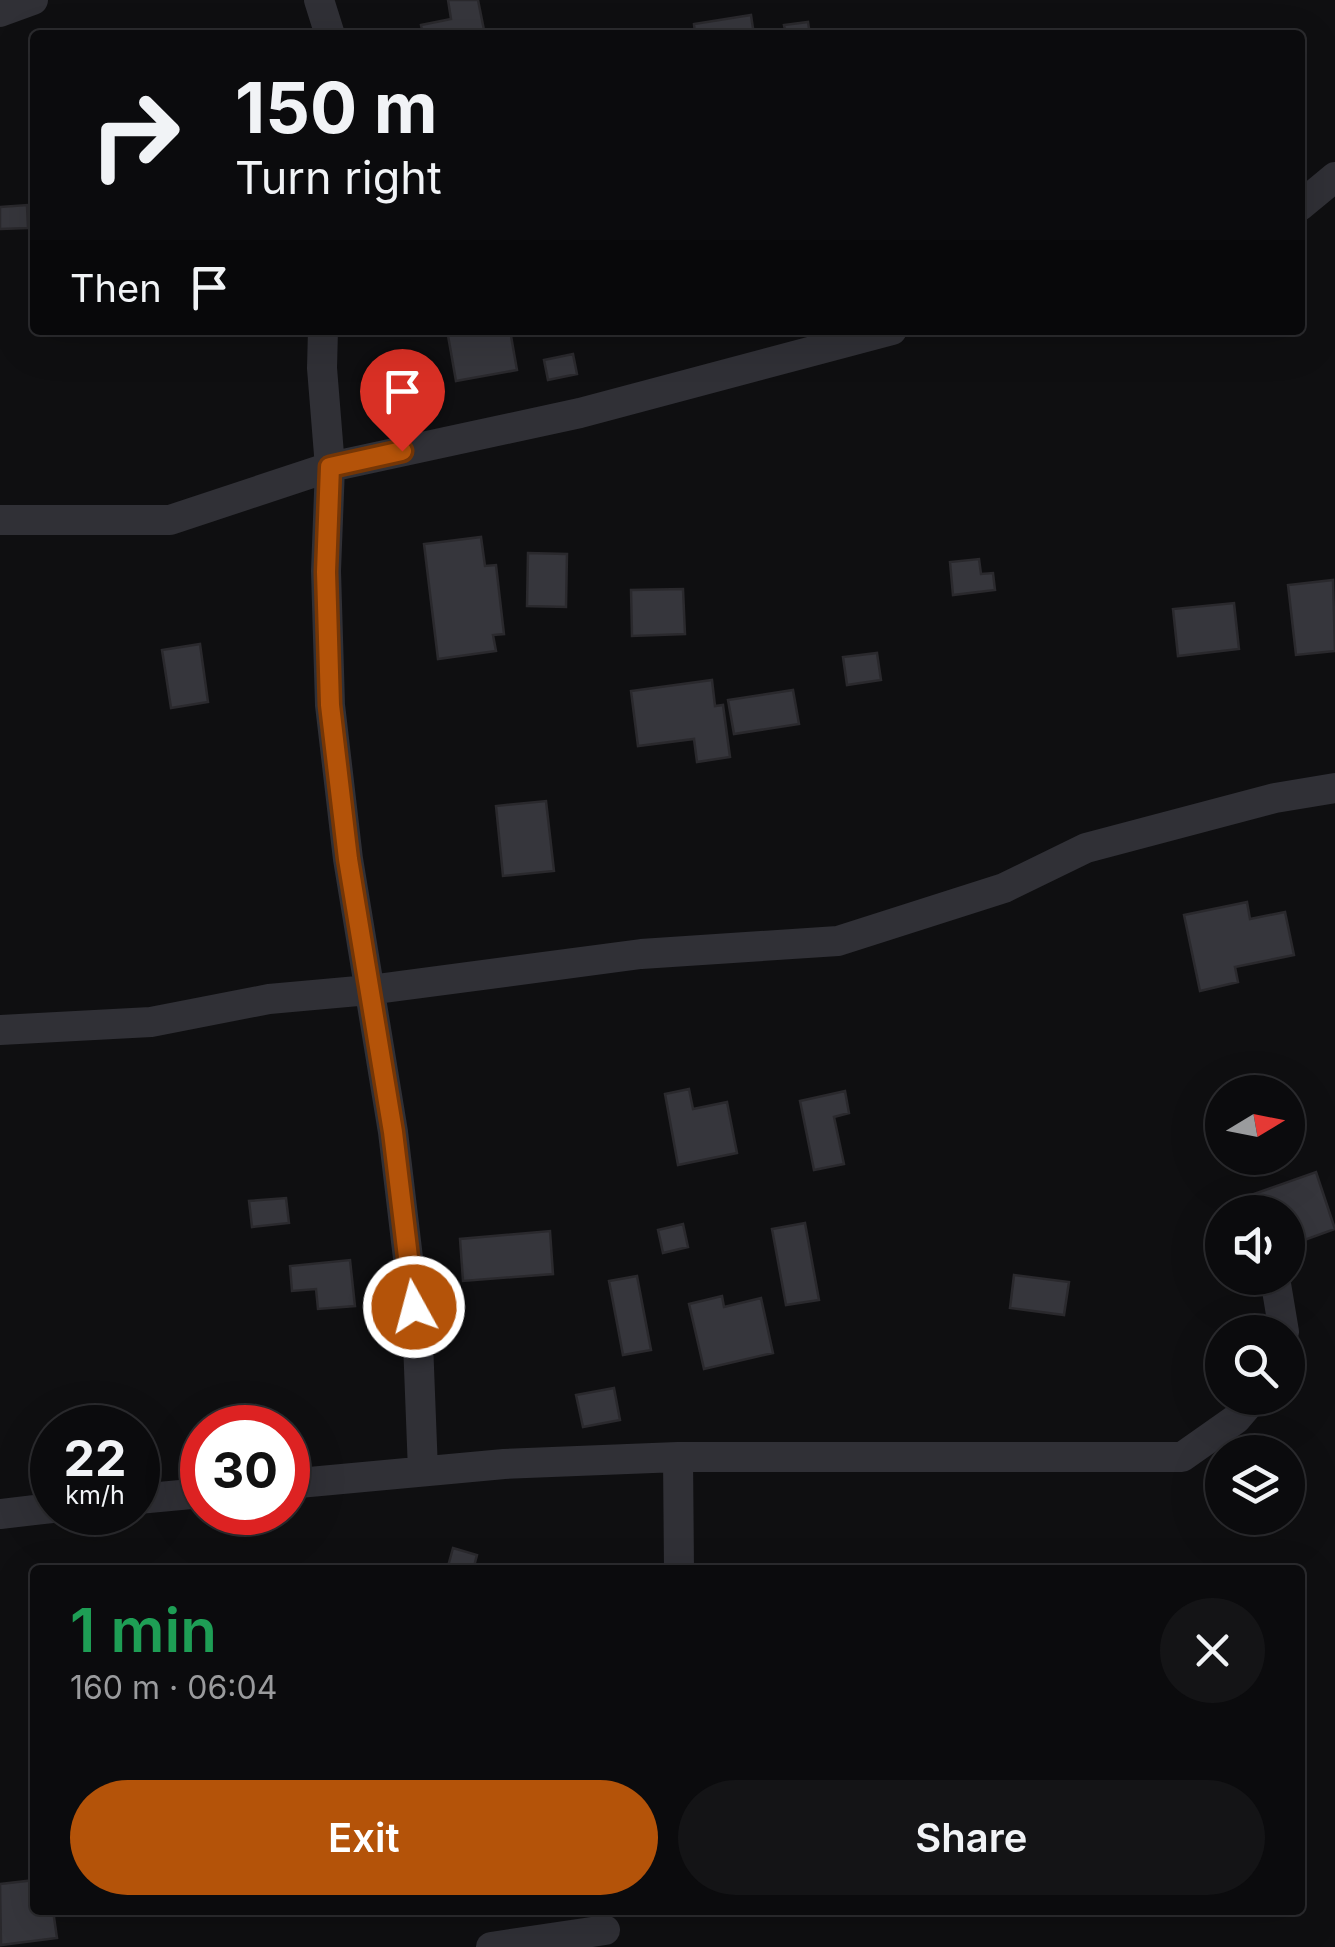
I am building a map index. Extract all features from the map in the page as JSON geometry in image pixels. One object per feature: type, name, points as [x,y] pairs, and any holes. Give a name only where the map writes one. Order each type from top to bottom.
[{"type":"street","points":[[0,12],[33,0]]},
{"type":"street","points":[[319,0],[328,30]]},
{"type":"street","points":[[1305,202],[1335,177]]},
{"type":"street","points":[[323,335],[330,467],[326,572],[330,705],[348,859],[393,1132],[418,1342],[423,1471]]},
{"type":"street","points":[[0,520],[170,520],[330,467],[580,412],[873,335]]},
{"type":"street","points":[[0,1030],[151,1022],[268,999],[368,990],[641,954],[838,940],[1004,888],[1086,848],[1275,798],[1335,788]]},
{"type":"street","points":[[310,1482],[423,1471],[678,1457],[1182,1457],[1239,1415]]},
{"type":"street","points":[[678,1457],[679,1565]]},
{"type":"street","points":[[0,1514],[30,1511]]},
{"type":"street","points":[[491,1947],[607,1929]]},
{"type":"building","points":[[448,0],[478,0],[484,30],[422,30],[421,25],[451,19]]},
{"type":"building","points":[[751,15],[753,30],[695,30],[694,24]]},
{"type":"building","points":[[808,22],[809,30],[785,30],[784,25]]},
{"type":"building","points":[[27,205],[28,228],[0,229],[0,207]]},
{"type":"building","points":[[448,335],[511,335],[517,370],[456,381]]},
{"type":"building","points":[[573,354],[577,374],[548,380],[544,360]]},
{"type":"building","points":[[481,537],[485,566],[496,565],[504,634],[493,635],[496,651],[438,659],[424,544]]},
{"type":"building","points":[[528,553],[567,554],[566,607],[527,606]]},
{"type":"building","points":[[979,559],[981,574],[993,573],[995,590],[953,595],[950,562]]},
{"type":"building","points":[[1333,580],[1335,651],[1296,655],[1288,585]]},
{"type":"building","points":[[683,589],[685,634],[632,636],[631,590]]},
{"type":"building","points":[[1234,603],[1239,649],[1178,656],[1173,609]]},
{"type":"building","points":[[200,644],[208,702],[171,708],[162,650]]},
{"type":"building","points":[[877,653],[881,680],[847,685],[843,657]]},
{"type":"building","points":[[712,680],[715,706],[723,705],[730,757],[697,762],[694,739],[638,746],[631,691]]},
{"type":"building","points":[[793,690],[799,724],[734,734],[728,700]]},
{"type":"building","points":[[546,801],[554,871],[503,876],[496,806]]},
{"type":"building","points":[[1247,902],[1250,919],[1285,912],[1294,955],[1235,967],[1238,982],[1200,991],[1184,915]]},
{"type":"building","points":[[689,1089],[693,1109],[727,1102],[737,1153],[678,1165],[665,1094]]},
{"type":"building","points":[[845,1091],[849,1113],[834,1117],[844,1164],[814,1170],[800,1101]]},
{"type":"building","points":[[1316,1172],[1335,1229],[1305,1240],[1305,1195],[1251,1195]]},
{"type":"building","points":[[286,1198],[289,1223],[252,1227],[249,1201]]},
{"type":"building","points":[[805,1223],[819,1300],[786,1305],[772,1229]]},
{"type":"building","points":[[683,1224],[688,1247],[663,1253],[658,1230]]},
{"type":"building","points":[[550,1231],[553,1274],[463,1281],[460,1239]]},
{"type":"building","points":[[350,1260],[355,1306],[318,1309],[316,1289],[292,1291],[290,1266]]},
{"type":"building","points":[[1014,1275],[1069,1282],[1064,1315],[1010,1308]]},
{"type":"building","points":[[637,1276],[651,1350],[623,1355],[609,1281]]},
{"type":"building","points":[[722,1296],[724,1307],[761,1298],[773,1353],[704,1369],[689,1304]]},
{"type":"building","points":[[614,1388],[620,1420],[583,1427],[576,1395]]},
{"type":"building","points":[[453,1548],[477,1555],[474,1565],[448,1565]]},
{"type":"building","points":[[30,1881],[30,1915],[54,1915],[57,1938],[1,1945],[0,1884]]},
{"type":"route","points":[[402,451],[330,467],[326,572],[330,705],[348,859],[393,1132],[414,1307]]}]
